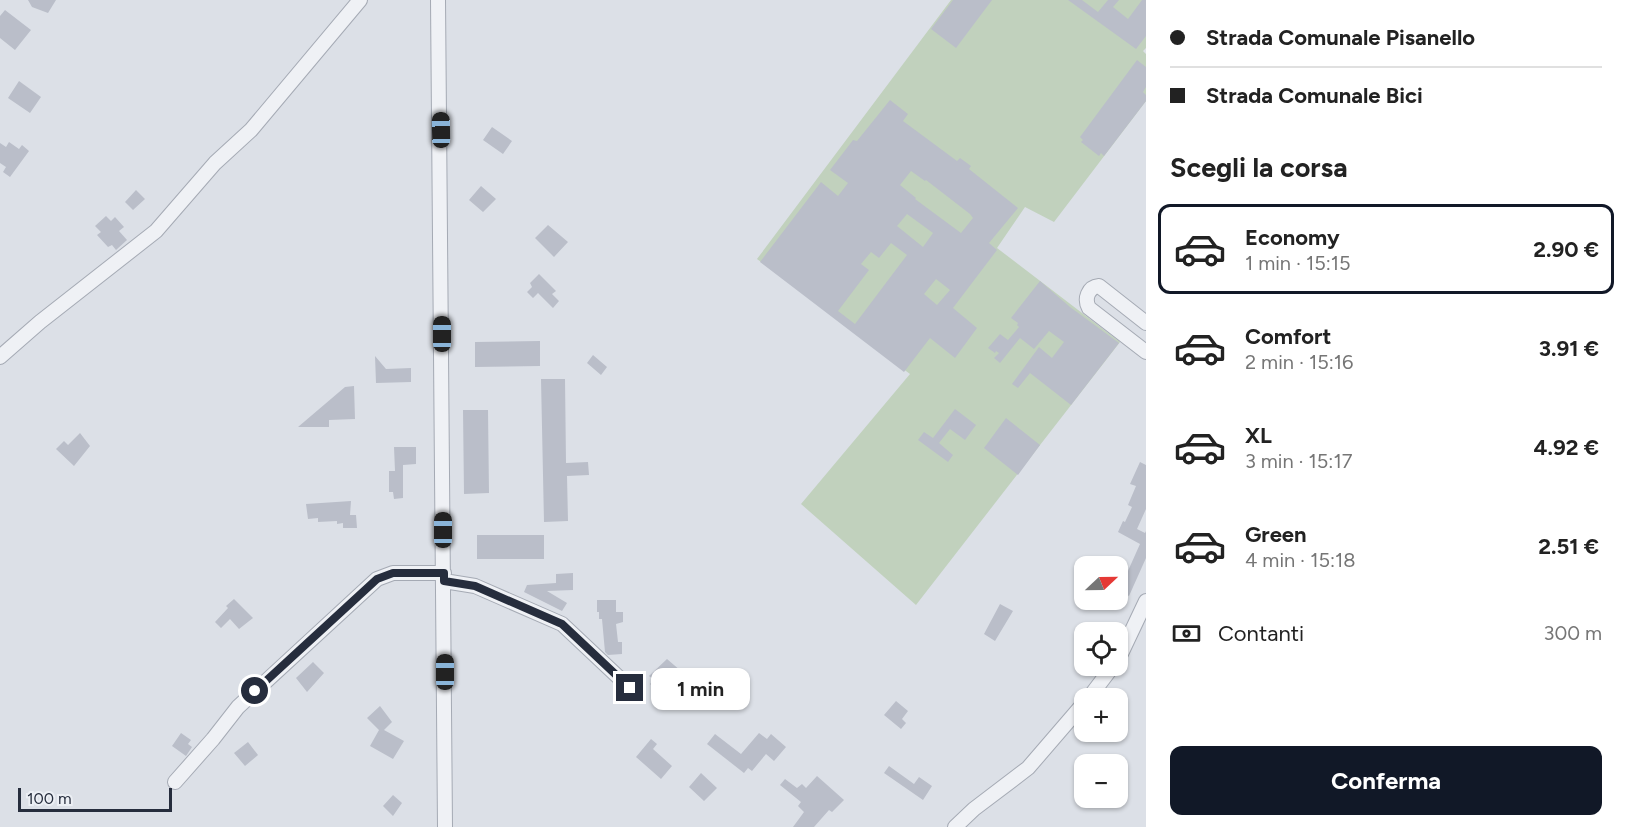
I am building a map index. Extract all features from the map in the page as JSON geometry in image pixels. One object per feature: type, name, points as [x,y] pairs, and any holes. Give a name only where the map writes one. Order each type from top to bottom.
[{"type":"street","points":[[0,357],[40,322],[156,231],[215,163],[251,130],[360,0]]},
{"type":"street","points":[[438,0],[445,827]]},
{"type":"street","points":[[1146,323],[1099,286],[1092,289],[1086,297],[1089,308],[1146,352]]},
{"type":"street","points":[[175,782],[213,739],[238,706],[377,579],[393,573],[444,577],[475,586],[562,624],[630,688]]},
{"type":"street","points":[[1128,639],[1146,601]]},
{"type":"street","points":[[1096,688],[1105,676]]},
{"type":"street","points":[[955,827],[974,809],[1028,768],[1074,715]]},
{"type":"green space","points":[[951,0],[1146,0],[1146,48],[1143,51],[1146,54],[1146,101],[1054,222],[1025,207],[997,248],[1120,342],[916,605],[801,504],[910,374],[757,259]]},
{"type":"building","points":[[28,0],[56,0],[48,13],[32,7]]},
{"type":"building","points":[[953,0],[992,0],[956,48],[931,29]]},
{"type":"building","points":[[1068,0],[1082,0],[1098,12],[1108,0],[1119,0],[1113,7],[1128,19],[1142,0],[1146,0],[1146,36],[1136,49]]},
{"type":"building","points":[[5,10],[31,30],[15,50],[0,38],[0,16]]},
{"type":"building","points":[[1137,60],[1146,67],[1146,87],[1143,92],[1146,95],[1146,101],[1104,156],[1101,153],[1099,156],[1081,142],[1083,140],[1080,137]]},
{"type":"building","points":[[19,81],[41,97],[30,113],[8,98]]},
{"type":"building","points":[[890,100],[908,114],[903,121],[957,161],[960,158],[971,166],[969,169],[1018,208],[989,243],[997,250],[953,308],[977,328],[955,358],[930,338],[904,372],[760,262],[821,182],[838,196],[848,183],[830,170],[853,140],[857,141]],"holes":[[[911,171],[926,180],[973,218],[961,233],[900,185]],[[907,214],[933,233],[923,247],[897,226]],[[891,243],[907,255],[855,324],[838,311],[869,270],[861,264],[871,252],[879,258]],[[936,279],[950,290],[937,305],[924,294]]]},
{"type":"building","points":[[492,127],[512,141],[503,154],[483,140]]},
{"type":"building","points":[[9,142],[19,149],[22,145],[29,151],[10,177],[3,172],[6,167],[0,163],[0,143],[6,147]]},
{"type":"building","points":[[481,186],[496,199],[483,212],[469,200]]},
{"type":"building","points":[[136,190],[145,199],[133,210],[125,202]]},
{"type":"building","points":[[106,216],[111,221],[115,217],[124,227],[119,231],[127,240],[116,250],[112,245],[108,247],[97,235],[101,232],[95,226]]},
{"type":"building","points":[[548,225],[568,242],[554,257],[535,238]]},
{"type":"building","points":[[539,274],[556,291],[552,294],[559,301],[553,308],[538,293],[533,298],[527,292],[532,287],[530,283]]},
{"type":"building","points":[[1040,281],[1070,307],[1119,343],[1071,405],[1030,373],[1018,388],[1012,384],[1039,347],[1052,358],[1064,342],[1049,331],[1034,349],[1020,338],[1000,363],[994,358],[999,353],[988,348],[1000,334],[1008,340],[1019,327],[1018,323],[1011,318]]},
{"type":"building","points":[[540,341],[540,366],[475,367],[475,342]]},
{"type":"building","points":[[593,355],[607,367],[601,375],[587,363]]},
{"type":"building","points":[[375,356],[386,369],[411,368],[411,382],[376,383]]},
{"type":"building","points":[[541,379],[565,379],[566,463],[588,462],[589,475],[567,476],[568,521],[544,522]]},
{"type":"building","points":[[354,386],[355,419],[329,420],[329,427],[298,427],[345,387]]},
{"type":"building","points":[[955,409],[976,425],[965,440],[950,429],[939,443],[953,455],[948,462],[918,440],[924,432],[933,438]]},
{"type":"building","points":[[463,410],[488,410],[489,493],[464,494]]},
{"type":"building","points":[[1006,418],[1040,445],[1018,475],[984,448]]},
{"type":"building","points":[[80,433],[90,446],[74,466],[56,449],[64,441],[68,445]]},
{"type":"building","points":[[394,447],[416,447],[416,464],[403,465],[403,498],[394,499],[393,492],[389,492],[389,471],[395,471]]},
{"type":"building","points":[[1140,462],[1146,465],[1146,509],[1137,529],[1145,533],[1146,531],[1146,558],[1129,596],[1128,571],[1140,544],[1118,532],[1132,507],[1128,505],[1136,486],[1130,484]]},
{"type":"building","points":[[351,501],[350,515],[356,515],[357,528],[343,528],[343,523],[337,524],[337,521],[318,522],[318,518],[308,519],[306,504]]},
{"type":"building","points":[[477,535],[544,535],[544,559],[477,559]]},
{"type":"building","points":[[573,573],[573,590],[547,591],[567,603],[562,611],[524,592],[527,585],[556,583],[556,574]]},
{"type":"building","points":[[234,599],[253,618],[239,629],[230,619],[221,628],[215,622]]},
{"type":"building","points":[[597,600],[616,600],[616,612],[623,612],[623,622],[616,624],[618,642],[622,642],[622,654],[608,655],[605,652],[602,619],[599,619],[599,612],[597,612]]},
{"type":"building","points":[[1000,604],[1013,611],[995,641],[984,634]]},
{"type":"building","points":[[667,659],[681,671],[660,693],[650,684],[654,680],[649,676]]},
{"type":"building","points":[[313,662],[324,673],[307,692],[296,678]]},
{"type":"building","points":[[896,701],[908,711],[902,719],[906,723],[901,729],[884,715]]},
{"type":"building","points":[[380,706],[392,722],[384,730],[404,741],[393,759],[370,746],[379,730],[367,718]]},
{"type":"building","points":[[181,733],[191,740],[188,744],[192,747],[186,756],[172,746]]},
{"type":"building","points":[[759,733],[767,739],[771,734],[786,747],[774,761],[766,754],[752,771],[748,768],[744,773],[707,744],[715,734],[741,754]]},
{"type":"building","points":[[651,739],[657,744],[653,749],[672,766],[661,779],[636,757]]},
{"type":"building","points":[[248,742],[258,755],[245,766],[234,753]]},
{"type":"building","points":[[889,766],[914,784],[919,777],[932,786],[923,800],[884,773]]},
{"type":"building","points":[[701,773],[717,788],[704,801],[689,787]]},
{"type":"building","points":[[817,776],[844,800],[832,812],[829,810],[814,827],[793,827],[804,812],[798,806],[801,802],[780,785],[785,779],[797,788],[802,784],[806,788]]},
{"type":"building","points":[[393,795],[402,803],[393,816],[383,806]]},
{"type":"route","points":[[255,691],[377,579],[393,573],[444,573],[444,581],[475,586],[562,624],[630,688]]}]
